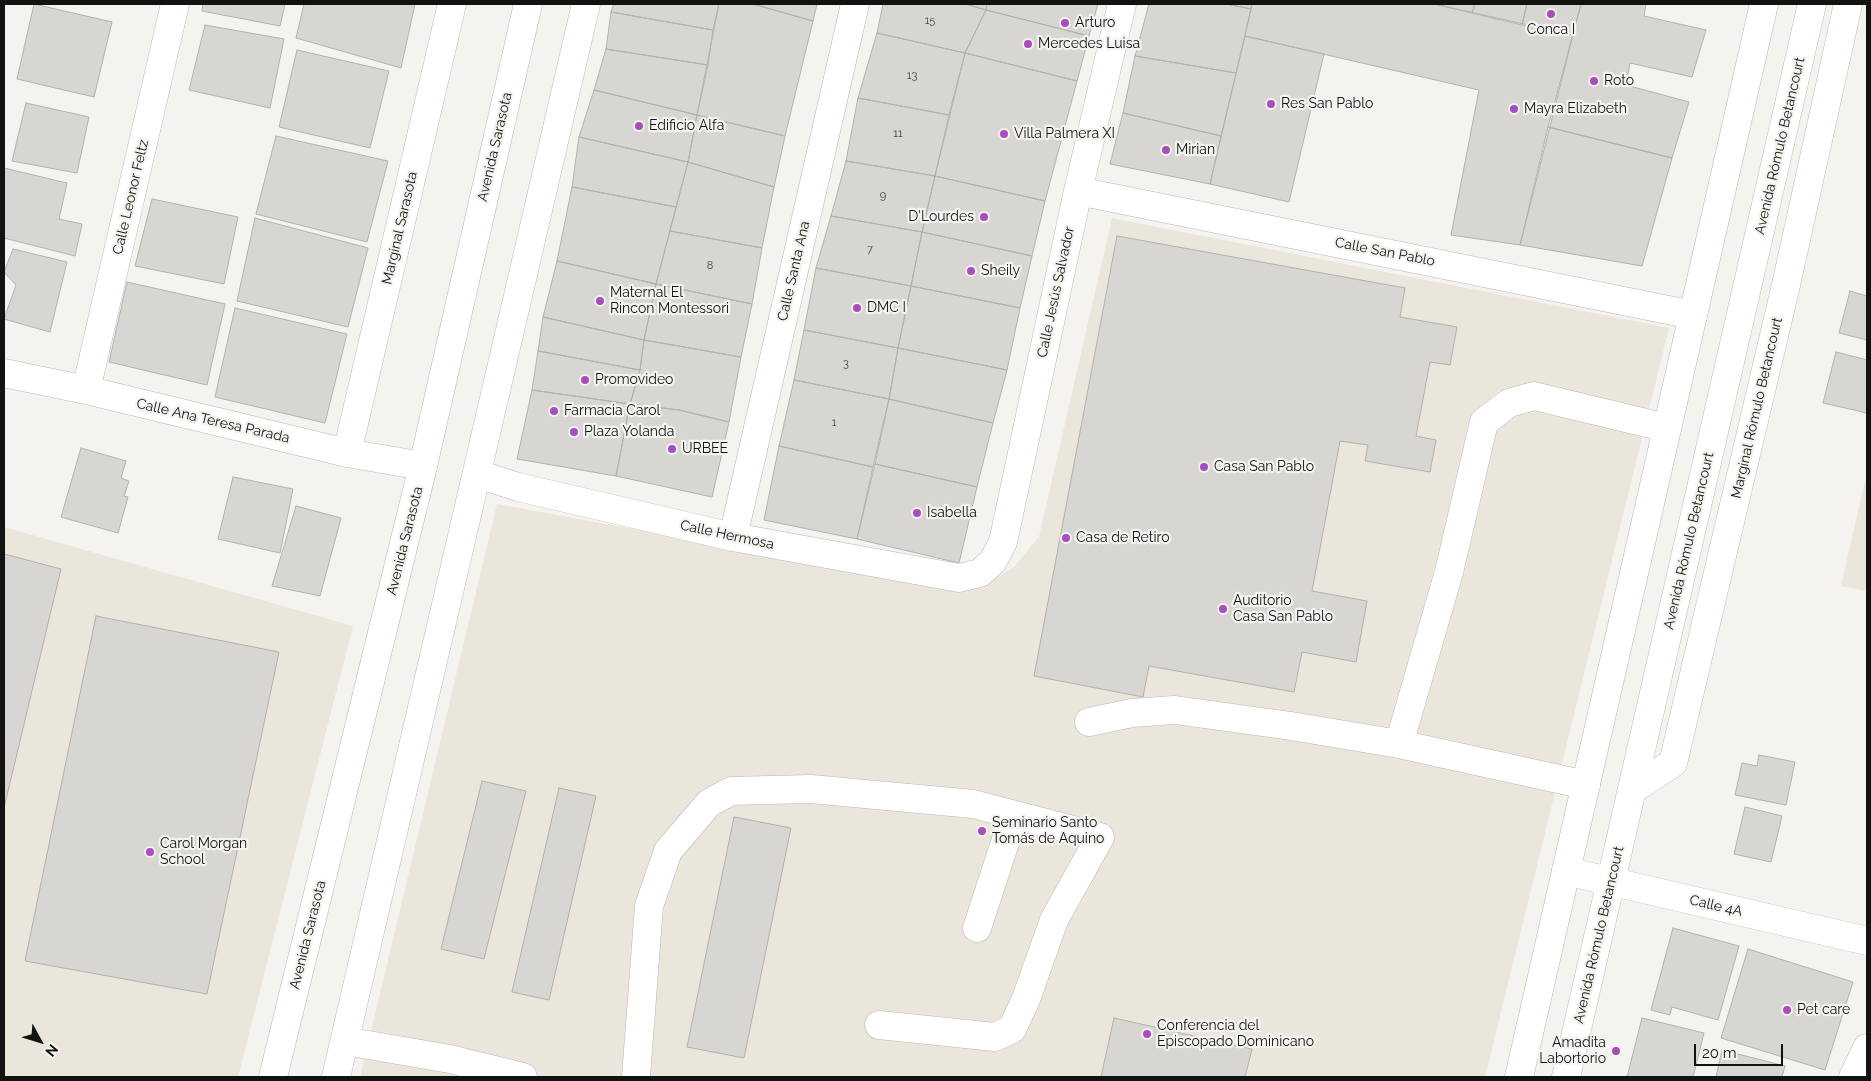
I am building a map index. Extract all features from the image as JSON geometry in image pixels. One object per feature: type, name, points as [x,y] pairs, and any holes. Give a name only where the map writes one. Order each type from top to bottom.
[{"type":"street","name":"Calle Leonor Feltz","points":[[86,390],[175,4]]},
{"type":"street","name":"Marginal Sarasota","points":[[347,453],[452,4]]},
{"type":"street","name":"Avenida Sarasota","points":[[273,1077],[423,466],[528,4]]},
{"type":"street","points":[[336,1077],[586,4]]},
{"type":"street","name":"Calle Santa Ana","points":[[734,537],[855,4]]},
{"type":"street","name":"Calle Jesús Salvador","points":[[980,573],[993,561],[1002,542],[1078,191],[1122,4]]},
{"type":"street","points":[[1519,1077],[1764,4]]},
{"type":"street","name":"Avenida Rómulo Betancourt","points":[[1566,1077],[1812,4]]},
{"type":"street","name":"Marginal Rómulo Betancourt","points":[[1632,790],[1673,763],[1786,285],[1848,4]]},
{"type":"street","name":"Calle San Pablo","points":[[1078,191],[1692,315]]},
{"type":"street","name":"Calle Ana Teresa Parada","points":[[4,373],[86,390],[347,453],[423,466]]},
{"type":"street","points":[[1399,744],[1449,572],[1484,422],[1509,403],[1534,396],[1667,428]]},
{"type":"street","name":"Calle Hermosa","points":[[478,474],[518,487],[734,537],[959,578],[980,573]]},
{"type":"street","points":[[1089,722],[1132,714],[1175,710],[1399,744],[1586,785]]},
{"type":"street","points":[[636,1077],[649,906],[668,851],[709,803],[731,792],[811,789],[973,804],[1100,837],[1054,920],[1026,999],[1012,1029],[994,1037],[879,1024]]},
{"type":"street","points":[[977,928],[1014,815]]},
{"type":"street","name":"Calle 4A","points":[[1566,871],[1867,940]]},
{"type":"street","points":[[345,1041],[450,1058],[522,1077]]},
{"type":"street","points":[[1853,1077],[1867,1048]]},
{"type":"shaded area","name":"Seminario Santo Tomás de Aquino","points":[[1112,218],[1669,328],[1485,1077],[360,1077],[497,504],[939,585],[990,582],[1014,567],[1039,537]]},
{"type":"shaded area","points":[[1867,472],[1867,591],[1841,586]]},
{"type":"shaded area","name":"Carol Morgan School","points":[[4,527],[353,626],[238,1077],[4,1077]]},
{"type":"building","points":[[34,4],[112,22],[94,97],[17,79]]},
{"type":"building","points":[[203,4],[285,4],[280,26],[202,11]]},
{"type":"building","points":[[304,4],[415,4],[401,68],[296,38]]},
{"type":"building","points":[[614,4],[719,4],[713,30],[611,12]]},
{"type":"building","points":[[719,4],[753,4],[813,21],[785,136],[697,115]]},
{"type":"building","points":[[753,4],[817,4],[813,21]]},
{"type":"building","points":[[883,4],[965,4],[986,10],[965,53],[877,33]]},
{"type":"building","points":[[965,4],[987,4],[986,10]]},
{"type":"building","name":"Arturo","points":[[987,4],[1098,4],[1089,36],[986,10]]},
{"type":"building","points":[[1149,4],[1226,4],[1251,9],[1236,73],[1135,56]]},
{"type":"building","points":[[1226,4],[1252,4],[1251,9]]},
{"type":"building","name":"Mayra Elizabeth","points":[[1252,4],[1434,4],[1573,35],[1520,245],[1451,235],[1479,90],[1245,36]]},
{"type":"building","points":[[1434,4],[1475,4],[1472,13]]},
{"type":"building","points":[[1475,4],[1527,4],[1522,25],[1472,13]]},
{"type":"building","name":"Conca I","points":[[1527,4],[1581,4],[1573,35],[1522,25]]},
{"type":"building","name":"Roto","points":[[1581,4],[1646,4],[1644,16],[1706,30],[1692,77],[1630,63],[1626,85],[1689,102],[1672,158],[1548,127]]},
{"type":"building","name":"Mercedes Luisa","points":[[986,10],[1089,36],[1077,81],[965,53]]},
{"type":"building","points":[[611,12],[713,30],[708,65],[606,49]]},
{"type":"building","points":[[205,25],[284,39],[270,108],[189,90]]},
{"type":"building","points":[[877,33],[965,53],[949,115],[858,98]]},
{"type":"building","name":"Res San Pablo","points":[[1245,36],[1324,54],[1289,202],[1210,184]]},
{"type":"building","points":[[606,49],[708,65],[697,115],[594,90]]},
{"type":"building","points":[[297,50],[389,71],[370,148],[279,127]]},
{"type":"building","name":"Villa Palmera XI","points":[[965,53],[1077,81],[1045,201],[935,176]]},
{"type":"building","points":[[1135,56],[1236,73],[1221,136],[1123,113]]},
{"type":"building","name":"Edificio Alfa","points":[[594,90],[697,115],[688,162],[579,137]]},
{"type":"building","points":[[858,98],[949,115],[935,176],[846,161]]},
{"type":"building","points":[[26,103],[89,117],[77,173],[12,161]]},
{"type":"building","name":"Mirian","points":[[1123,113],[1221,136],[1210,184],[1110,164]]},
{"type":"building","points":[[697,115],[785,136],[774,187],[688,162]]},
{"type":"building","points":[[1548,127],[1672,158],[1642,266],[1520,245]]},
{"type":"building","points":[[276,136],[388,161],[367,242],[256,214]]},
{"type":"building","points":[[579,137],[688,162],[676,207],[572,187]]},
{"type":"building","points":[[846,161],[935,176],[922,232],[831,216]]},
{"type":"building","points":[[688,162],[774,187],[762,248],[670,231]]},
{"type":"building","points":[[4,168],[67,183],[59,219],[82,224],[75,256],[4,238]]},
{"type":"building","name":"D'Lourdes","points":[[935,176],[1045,201],[1032,256],[922,232]]},
{"type":"building","points":[[572,187],[676,207],[656,284],[557,261]]},
{"type":"building","points":[[152,199],[238,217],[224,284],[135,266]]},
{"type":"building","points":[[831,216],[922,232],[911,286],[816,268]]},
{"type":"building","points":[[255,218],[368,248],[348,327],[237,301]]},
{"type":"building","points":[[670,231],[762,248],[752,304],[656,284]]},
{"type":"building","name":"Sheily","points":[[922,232],[1032,256],[1020,308],[911,286]]},
{"type":"building","name":"Casa San Pablo","points":[[1117,236],[1405,288],[1400,317],[1457,327],[1450,365],[1430,362],[1416,436],[1436,440],[1430,472],[1365,461],[1368,445],[1340,441],[1312,591],[1367,601],[1356,662],[1302,652],[1294,692],[1149,666],[1143,697],[1034,676]]},
{"type":"building","points":[[13,249],[67,262],[50,332],[4,319],[16,285],[4,272]]},
{"type":"building","name":"Maternal El Rincon Montessori","points":[[557,261],[656,284],[644,340],[543,317]]},
{"type":"building","name":"DMC I","points":[[816,268],[911,286],[898,348],[804,330]]},
{"type":"building","points":[[127,282],[225,304],[207,385],[109,362]]},
{"type":"building","points":[[656,284],[752,304],[741,357],[644,340]]},
{"type":"building","points":[[911,286],[1020,308],[1007,370],[898,348]]},
{"type":"building","points":[[1850,291],[1867,296],[1867,340],[1839,333]]},
{"type":"building","points":[[235,308],[347,334],[325,423],[215,397]]},
{"type":"building","points":[[543,317],[644,340],[640,370],[538,351]]},
{"type":"building","points":[[804,330],[898,348],[889,399],[794,380]]},
{"type":"building","points":[[644,340],[741,357],[729,422],[679,410],[630,404],[640,370]]},
{"type":"building","points":[[898,348],[1007,370],[993,423],[889,399]]},
{"type":"building","name":"Promovideo","points":[[538,351],[640,370],[630,404],[532,390]]},
{"type":"building","points":[[1836,352],[1867,360],[1867,413],[1823,403]]},
{"type":"building","points":[[794,380],[889,399],[873,467],[779,446]]},
{"type":"building","name":"Plaza Yolanda","points":[[532,390],[630,404],[616,476],[517,459]]},
{"type":"building","points":[[889,399],[993,423],[977,487],[875,464]]},
{"type":"building","name":"URBEE","points":[[630,404],[679,410],[729,422],[712,497],[616,476]]},
{"type":"building","points":[[779,446],[873,467],[857,539],[764,520]]},
{"type":"building","points":[[81,448],[126,461],[121,478],[129,481],[124,496],[128,497],[118,533],[61,517]]},
{"type":"building","name":"Isabella","points":[[875,464],[977,487],[959,563],[857,539]]},
{"type":"building","points":[[233,477],[293,489],[280,553],[218,539]]},
{"type":"building","points":[[296,506],[341,518],[320,596],[272,586]]},
{"type":"building","points":[[4,554],[61,569],[4,808]]},
{"type":"building","points":[[96,616],[279,652],[207,994],[25,961]]},
{"type":"building","points":[[1759,755],[1795,762],[1786,805],[1735,795],[1742,763],[1757,766]]},
{"type":"building","points":[[482,781],[526,791],[484,959],[441,949]]},
{"type":"building","points":[[559,788],[596,796],[549,1000],[512,992]]},
{"type":"building","points":[[1745,807],[1782,816],[1771,862],[1734,854]]},
{"type":"building","points":[[734,817],[791,828],[744,1058],[687,1047]]},
{"type":"building","points":[[1673,928],[1739,946],[1718,1020],[1672,1007],[1670,1015],[1651,1010]]},
{"type":"building","name":"Pet care","points":[[1748,949],[1853,982],[1825,1070],[1721,1038]]},
{"type":"building","name":"Conferencia del Episcopado Dominicano","points":[[1114,1018],[1252,1049],[1245,1077],[1101,1077]]},
{"type":"building","points":[[1642,1018],[1704,1033],[1693,1077],[1627,1077]]},
{"type":"building","points":[[1722,1050],[1785,1066],[1782,1077],[1716,1077]]},
{"type":"place","name":"Conca I","points":[[1551,14]]},
{"type":"place","name":"Arturo","points":[[1065,23]]},
{"type":"place","name":"Mercedes Luisa","points":[[1028,44]]},
{"type":"place","name":"Roto","points":[[1594,81]]},
{"type":"place","name":"Res San Pablo","points":[[1271,104]]},
{"type":"place","name":"Mayra Elizabeth","points":[[1514,109]]},
{"type":"place","name":"Edificio Alfa","points":[[639,126]]},
{"type":"place","name":"Villa Palmera XI","points":[[1004,134]]},
{"type":"place","name":"Mirian","points":[[1166,150]]},
{"type":"place","name":"D'Lourdes","points":[[984,217]]},
{"type":"place","name":"Sheily","points":[[971,271]]},
{"type":"place","name":"Maternal El Rincon Montessori","points":[[600,301]]},
{"type":"place","name":"DMC I","points":[[857,308]]},
{"type":"place","name":"Promovideo","points":[[585,380]]},
{"type":"place","name":"Farmacia Carol","points":[[554,411]]},
{"type":"place","name":"Plaza Yolanda","points":[[574,432]]},
{"type":"place","name":"URBEE","points":[[672,449]]},
{"type":"place","name":"Casa San Pablo","points":[[1204,467]]},
{"type":"place","name":"Isabella","points":[[917,513]]},
{"type":"place","name":"Casa de Retiro","points":[[1066,538]]},
{"type":"place","name":"Auditorio Casa San Pablo","points":[[1223,609]]},
{"type":"place","name":"Seminario Santo Tomás de Aquino","points":[[982,831]]},
{"type":"place","name":"Carol Morgan School","points":[[150,852]]},
{"type":"place","name":"Pet care","points":[[1787,1010]]},
{"type":"place","name":"Conferencia del Episcopado Dominicano","points":[[1147,1034]]},
{"type":"place","name":"Amadita Labortorio","points":[[1616,1051]]}]
